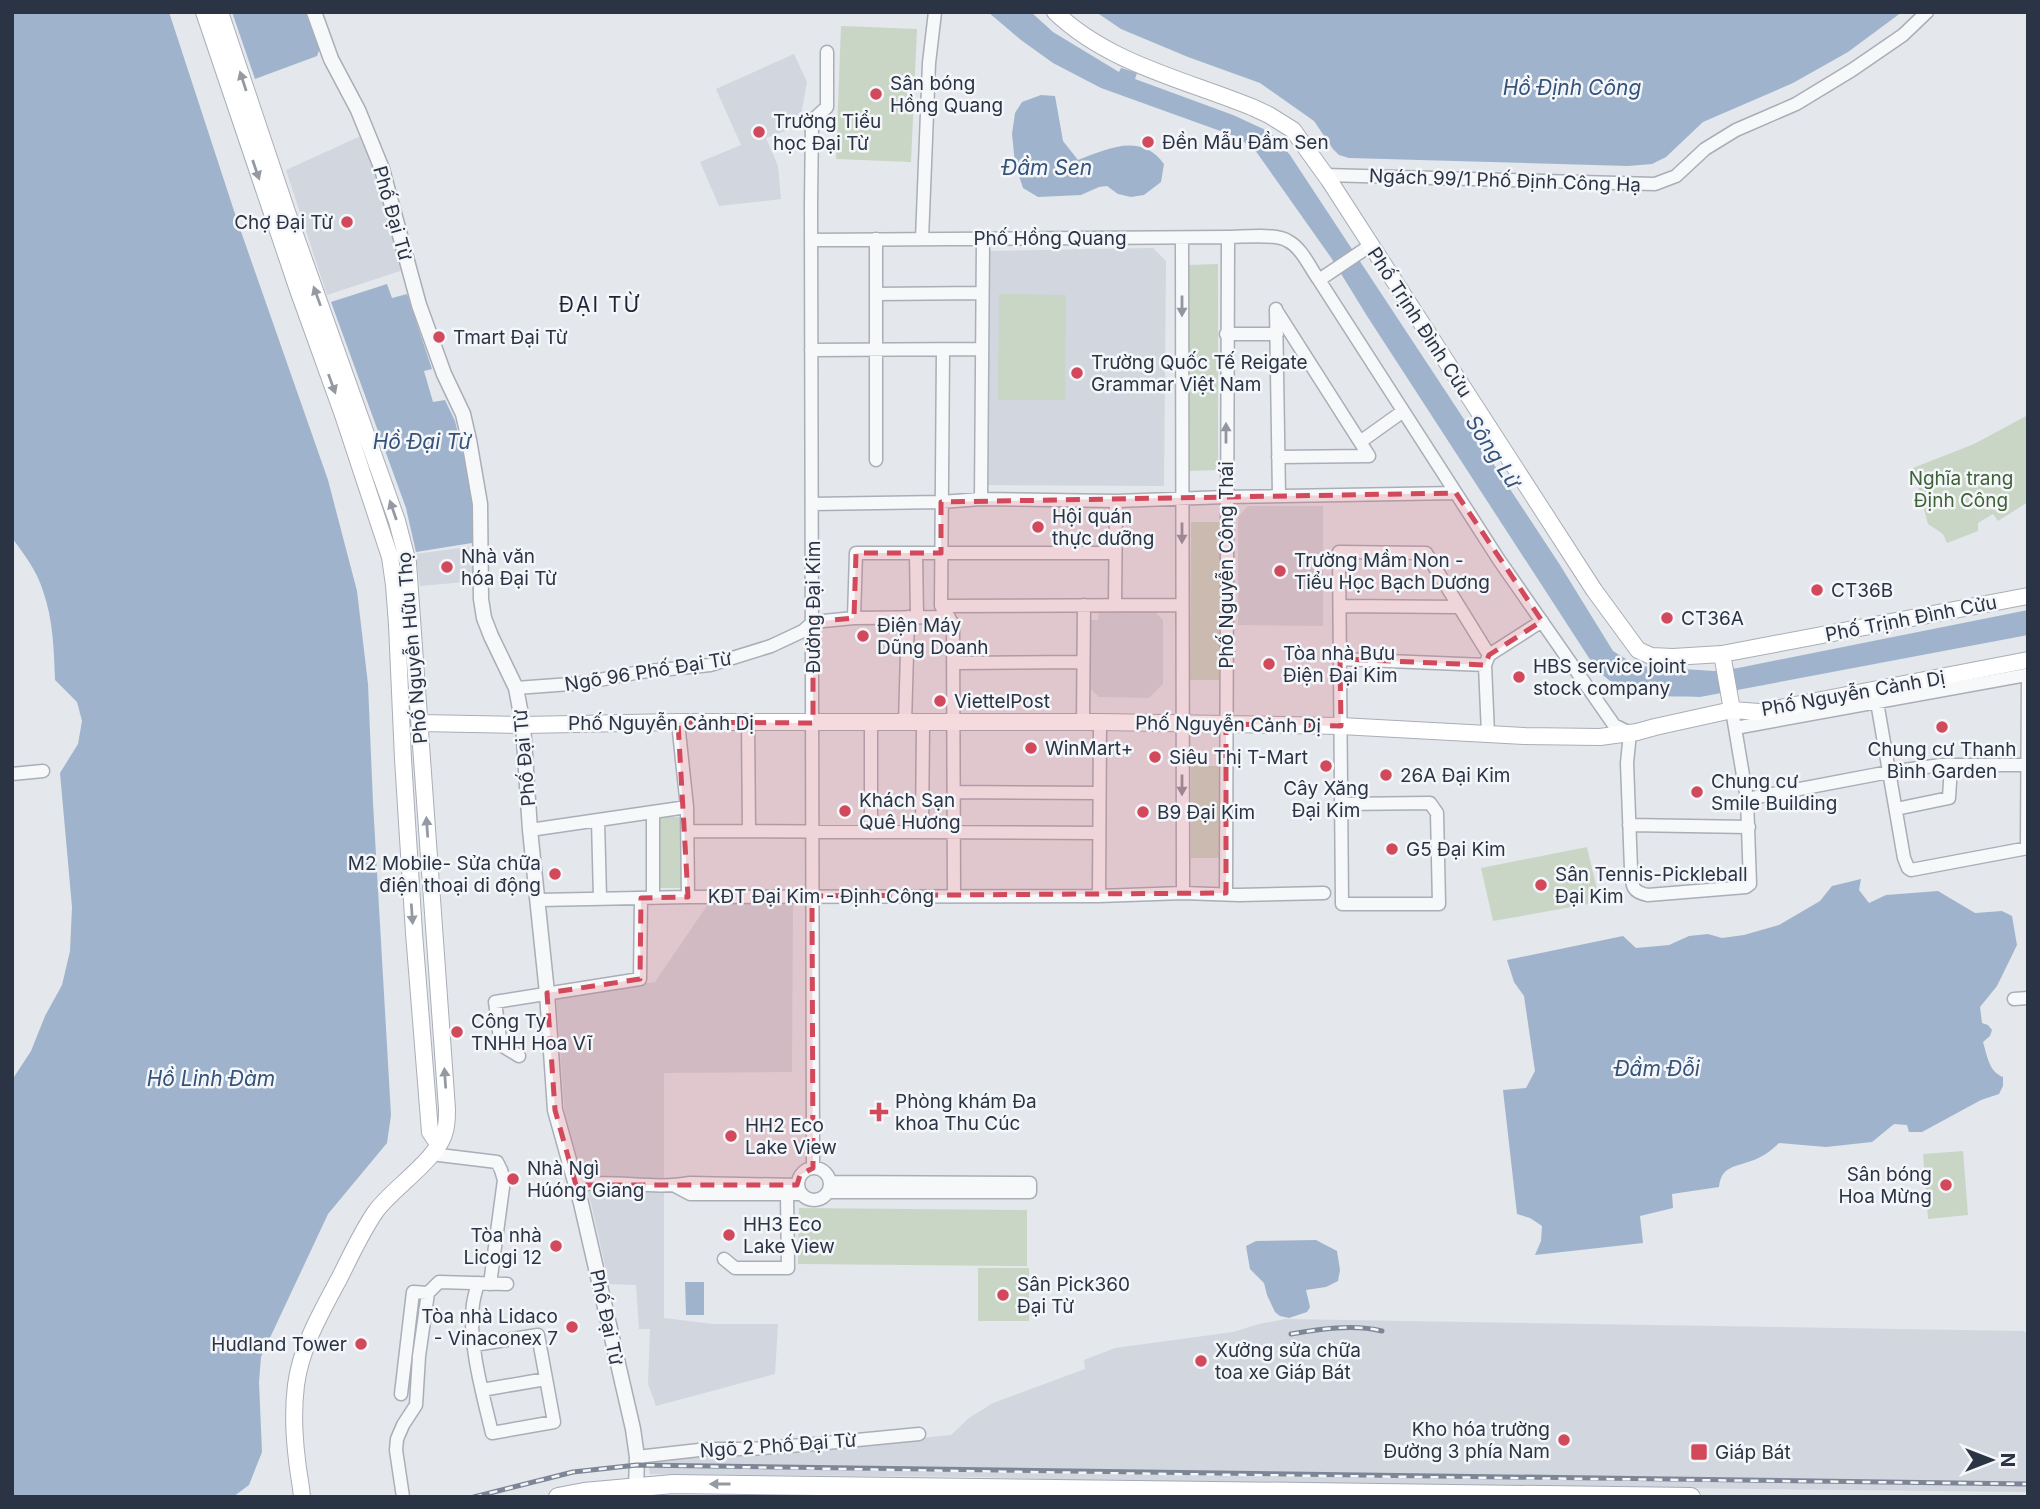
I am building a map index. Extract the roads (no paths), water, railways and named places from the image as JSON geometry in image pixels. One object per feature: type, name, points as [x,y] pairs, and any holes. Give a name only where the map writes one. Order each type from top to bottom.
[{"type":"main road","name":"Phố Nguyễn Hữu Thọ","points":[[204,12],[249,125],[400,531],[408,563],[447,1109],[445,1132],[435,1149],[377,1210],[317,1319],[304,1351],[296,1384],[294,1419],[302,1497]]},
{"type":"main road","name":"Phố Nguyễn Hữu Thọ","points":[[220,12],[249,125],[298,290],[390,557],[394,585],[418,998],[430,1132],[435,1149]]},
{"type":"main road","name":"Phố Trịnh Đình Cửu","points":[[1055,12],[1093,42],[1128,60],[1269,115],[1293,131],[1325,175],[1366,248],[1594,590],[1638,650],[1651,656],[1723,659],[2028,596]]},
{"type":"main road","points":[[1723,659],[1731,704]]},
{"type":"main road","name":"Phố Nguyễn Cảnh Dị","points":[[420,723],[1100,722],[1341,726],[1600,737],[1630,733],[1731,704],[1759,712],[2027,670]]},
{"type":"main road","points":[[558,1497],[673,1484],[813,1491],[1691,1497]]},
{"type":"street","name":"Phố Đại Từ","points":[[314,12],[331,59],[358,110],[382,169],[419,305],[444,374],[463,414],[480,504],[481,599],[484,618],[516,688],[523,724],[555,1111],[604,1298],[637,1457],[636,1488]]},
{"type":"street","points":[[922,239],[929,63],[935,12]]},
{"type":"street","name":"Ngách 99/1 Phố Định Công Hạ","points":[[1325,175],[1655,184],[1676,176],[1705,149],[1735,130],[1796,104],[1852,70],[1903,35],[1927,12]]},
{"type":"street","name":"Đường Đại Kim","points":[[813,1168],[810,240],[812,121],[827,107],[827,52]]},
{"type":"street","name":"Phố Nguyễn Công Thái","points":[[1226,893],[1228,237]]},
{"type":"street","points":[[1182,238],[1183,893]]},
{"type":"street","name":"Phố Hồng Quang","points":[[810,240],[1280,238],[1289,241],[1319,280]]},
{"type":"street","points":[[876,239],[876,460]]},
{"type":"street","points":[[981,499],[983,239]]},
{"type":"street","points":[[1366,248],[1319,280],[1402,412],[1542,621],[1614,725],[1630,733],[1627,763],[1629,825],[1633,887],[1639,894],[1746,887],[1750,884],[1747,799],[1731,704]]},
{"type":"street","points":[[876,294],[982,293]]},
{"type":"street","points":[[1278,457],[1369,456],[1276,310],[1277,334],[1278,457],[1279,496]]},
{"type":"street","points":[[1226,334],[1277,334]]},
{"type":"street","name":"KĐT Đại Kim - Định Công","points":[[943,349],[941,553],[945,612],[953,624],[954,896]]},
{"type":"street","points":[[811,351],[982,349]]},
{"type":"street","points":[[1360,442],[1402,412]]},
{"type":"street","points":[[812,504],[981,499],[1116,501],[1455,493]]},
{"type":"street","points":[[1115,605],[1116,501]]},
{"type":"street","points":[[1342,804],[1430,803],[1433,806],[1437,813],[1439,835],[1439,904],[1342,904],[1339,552],[1426,553],[1487,660],[1488,734]]},
{"type":"street","points":[[854,618],[856,553],[1115,553]]},
{"type":"street","points":[[905,723],[916,553]]},
{"type":"street","points":[[813,622],[1084,605],[1182,605]]},
{"type":"street","points":[[1083,722],[1084,605]]},
{"type":"street","points":[[1340,606],[1459,607]]},
{"type":"street","points":[[1340,659],[1487,660],[1542,621]]},
{"type":"street","name":"Ngõ 96 Phố Đại Từ","points":[[516,688],[584,683],[640,672],[710,666],[771,646],[803,631],[813,622]]},
{"type":"street","points":[[953,663],[1083,662]]},
{"type":"street","points":[[1735,728],[1878,702],[2027,670],[2028,848],[1912,870],[1905,865],[1878,702]]},
{"type":"street","name":"KĐT Đại Kim - Định Công","points":[[678,722],[687,807],[688,897]]},
{"type":"street","points":[[748,722],[749,831]]},
{"type":"street","points":[[1099,897],[1100,722]]},
{"type":"street","points":[[402,723],[420,723]]},
{"type":"street","points":[[871,723],[871,832]]},
{"type":"street","points":[[922,832],[923,724]]},
{"type":"street","points":[[1747,799],[1889,772],[1951,766],[2028,765]]},
{"type":"street","points":[[1896,809],[1949,798],[1951,766]]},
{"type":"street","points":[[12,774],[43,771]]},
{"type":"street","points":[[954,792],[1099,793]]},
{"type":"street","points":[[530,830],[687,807]]},
{"type":"street","points":[[519,1056],[500,1045],[495,1002],[640,979],[653,813]]},
{"type":"street","points":[[597,820],[600,898]]},
{"type":"street","points":[[1629,825],[1749,827]]},
{"type":"street","points":[[688,831],[1099,833]]},
{"type":"street","name":"KĐT Đại Kim - Định Công","points":[[539,900],[1324,893]]},
{"type":"street","points":[[2014,999],[2028,998]]},
{"type":"street","points":[[435,1149],[496,1162],[501,1170],[501,1202],[484,1283],[473,1306],[474,1345],[492,1433],[554,1422],[538,1335],[474,1345]]},
{"type":"street","points":[[576,1185],[591,1183],[672,1186],[690,1194],[795,1191],[815,1201],[825,1196],[829,1177],[822,1170],[813,1168],[800,1175],[795,1191],[788,1268],[735,1268],[724,1259]]},
{"type":"street","points":[[829,1187],[1030,1187]]},
{"type":"street","points":[[403,1497],[396,1450],[397,1439],[416,1405],[419,1356],[429,1293],[439,1282],[507,1284]]},
{"type":"street","points":[[401,1394],[413,1293],[429,1293]]},
{"type":"street","points":[[482,1390],[546,1380]]},
{"type":"street","name":"Ngõ 2 Phố Đại Từ","points":[[637,1457],[708,1449],[816,1444],[919,1434]]},
{"type":"water","name":"Hồ Linh Đàm","points":[[12,12],[169,12],[238,223],[328,480],[357,591],[368,684],[391,1115],[387,1143],[328,1214],[261,1357],[259,1382],[262,1452],[249,1485],[233,1497],[12,1497],[12,1080],[31,1051],[45,1016],[62,985],[70,951],[72,907],[60,773],[78,744],[82,721],[77,702],[55,680],[52,635],[46,602],[34,570],[12,538]]},
{"type":"water","points":[[232,12],[305,12],[320,48],[317,56],[255,79]]},
{"type":"water","points":[[988,12],[1031,12],[1053,32],[1119,72],[1121,68],[1137,73],[1135,79],[1233,115],[1270,132],[1290,155],[1560,565],[1613,651],[1637,666],[1714,671],[1738,668],[2028,610],[2028,635],[1700,697],[1649,695],[1625,689],[1614,683],[1602,674],[1589,658],[1332,259],[1255,150],[1237,137],[1101,88],[1053,63]]},
{"type":"water","name":"Hồ Định Công","points":[[1096,12],[1902,12],[1848,52],[1793,83],[1703,122],[1666,157],[1652,164],[1628,166],[1349,158],[1339,155],[1333,149],[1314,121],[1260,83],[1121,29]]},
{"type":"water","name":"Đầm Sen","points":[[1041,95],[1055,96],[1063,141],[1078,160],[1123,146],[1145,148],[1164,164],[1161,182],[1144,195],[1131,197],[1118,194],[1107,186],[1081,195],[1038,197],[1023,188],[1015,164],[1012,134],[1015,113],[1022,102]]},
{"type":"water","name":"Hồ Đại Từ","points":[[387,284],[392,298],[407,294],[432,369],[424,371],[433,402],[445,400],[455,421],[472,491],[472,543],[416,552],[406,508],[331,302]]},
{"type":"water","name":"Đầm Đỗi","points":[[1861,879],[1859,890],[1869,903],[1886,895],[1938,891],[1975,913],[2002,911],[2012,916],[2017,945],[1997,986],[1980,1007],[1982,1023],[1992,1030],[1983,1042],[1987,1057],[1998,1075],[2003,1077],[1999,1094],[1981,1100],[1922,1132],[1909,1132],[1907,1125],[1894,1124],[1872,1142],[1826,1147],[1779,1143],[1755,1160],[1726,1172],[1722,1175],[1719,1187],[1672,1194],[1673,1208],[1640,1216],[1643,1243],[1535,1255],[1541,1241],[1542,1226],[1517,1214],[1503,1090],[1526,1088],[1535,1071],[1524,996],[1514,982],[1507,960],[1623,936],[1636,948],[1669,945],[1689,936],[1708,934],[1722,938],[1744,935],[1779,925],[1820,901],[1832,886]]},
{"type":"water","points":[[1316,1240],[1337,1251],[1340,1270],[1338,1281],[1326,1287],[1306,1290],[1310,1307],[1307,1312],[1289,1318],[1280,1316],[1275,1312],[1264,1283],[1250,1269],[1246,1246],[1256,1241]]},
{"type":"water","points":[[685,1282],[704,1282],[704,1315],[686,1315]]},
{"type":"railway","points":[[1291,1334],[1348,1328],[1382,1331]]},
{"type":"railway","points":[[474,1497],[573,1472],[637,1465],[2028,1484]]},
{"type":"place","name":"Sân bóng Hồng Quang","points":[[876,94]]},
{"type":"place","name":"Trường Tiểu học Đại Từ","points":[[759,132]]},
{"type":"place","name":"Đền Mẫu Đầm Sen","points":[[1148,142]]},
{"type":"place","name":"Chợ Đại Từ","points":[[347,222]]},
{"type":"place","name":"Tmart Đại Từ","points":[[439,337]]},
{"type":"place","name":"Trường Quốc Tế Reigate Grammar Việt Nam","points":[[1077,373]]},
{"type":"place","name":"Hội quán thực dưỡng","points":[[1038,527]]},
{"type":"place","name":"Nhà văn hóa Đại Từ","points":[[447,567]]},
{"type":"place","name":"Trường Mầm Non - Tiểu Học Bạch Dương","points":[[1280,571]]},
{"type":"place","name":"CT36B","points":[[1817,590]]},
{"type":"place","name":"CT36A","points":[[1667,618]]},
{"type":"place","name":"Điện Máy Dũng Doanh","points":[[863,636]]},
{"type":"place","name":"Tòa nhà Bưu Điện Đại Kim","points":[[1269,664]]},
{"type":"place","name":"HBS service joint stock company","points":[[1519,677]]},
{"type":"place","name":"ViettelPost","points":[[940,701]]},
{"type":"place","name":"Chung cư Thanh Bình Garden","points":[[1942,727]]},
{"type":"place","name":"WinMart+","points":[[1031,748]]},
{"type":"place","name":"Siêu Thị T-Mart","points":[[1155,757]]},
{"type":"place","name":"Cây Xăng Đại Kim","points":[[1326,766]]},
{"type":"place","name":"26A Đại Kim","points":[[1386,775]]},
{"type":"place","name":"Chung cư Smile Building","points":[[1697,792]]},
{"type":"place","name":"Khách Sạn Quê Hương","points":[[845,811]]},
{"type":"place","name":"B9 Đại Kim","points":[[1143,812]]},
{"type":"place","name":"G5 Đại Kim","points":[[1392,849]]},
{"type":"place","name":"M2 Mobile- Sửa chữa điện thoại di động","points":[[555,874]]},
{"type":"place","name":"Sân Tennis-Pickleball Đại Kim","points":[[1541,885]]},
{"type":"place","name":"Công Ty TNHH Hoa Vĩ","points":[[457,1032]]},
{"type":"place","name":"Phòng khám Đa khoa Thu Cúc","points":[[879,1112]]},
{"type":"place","name":"HH2 Eco Lake View","points":[[731,1136]]},
{"type":"place","name":"Nhà Ngì Húóng Giang","points":[[513,1179]]},
{"type":"place","name":"Sân bóng Hoa Mừng","points":[[1946,1185]]},
{"type":"place","name":"HH3 Eco Lake View","points":[[729,1235]]},
{"type":"place","name":"Tòa nhà Licogi 12","points":[[556,1246]]},
{"type":"place","name":"Sân Pick360 Đại Từ","points":[[1003,1295]]},
{"type":"place","name":"Tòa nhà Lidaco - Vinaconex 7","points":[[572,1327]]},
{"type":"place","name":"Hudland Tower","points":[[361,1344]]},
{"type":"place","name":"Xưởng sửa chữa toa xe Giáp Bát","points":[[1201,1361]]},
{"type":"place","name":"Kho hóa trường Đường 3 phía Nam","points":[[1564,1440]]},
{"type":"place","name":"Giáp Bát","points":[[1699,1452]]},
{"type":"district","name":"ĐẠI TỪ","points":[[600,305]]},
{"type":"water label","name":"Sông Lừ","points":[[1493,452]]},
{"type":"park label","name":"Nghĩa trang Định Công","points":[[1961,489]]}]
